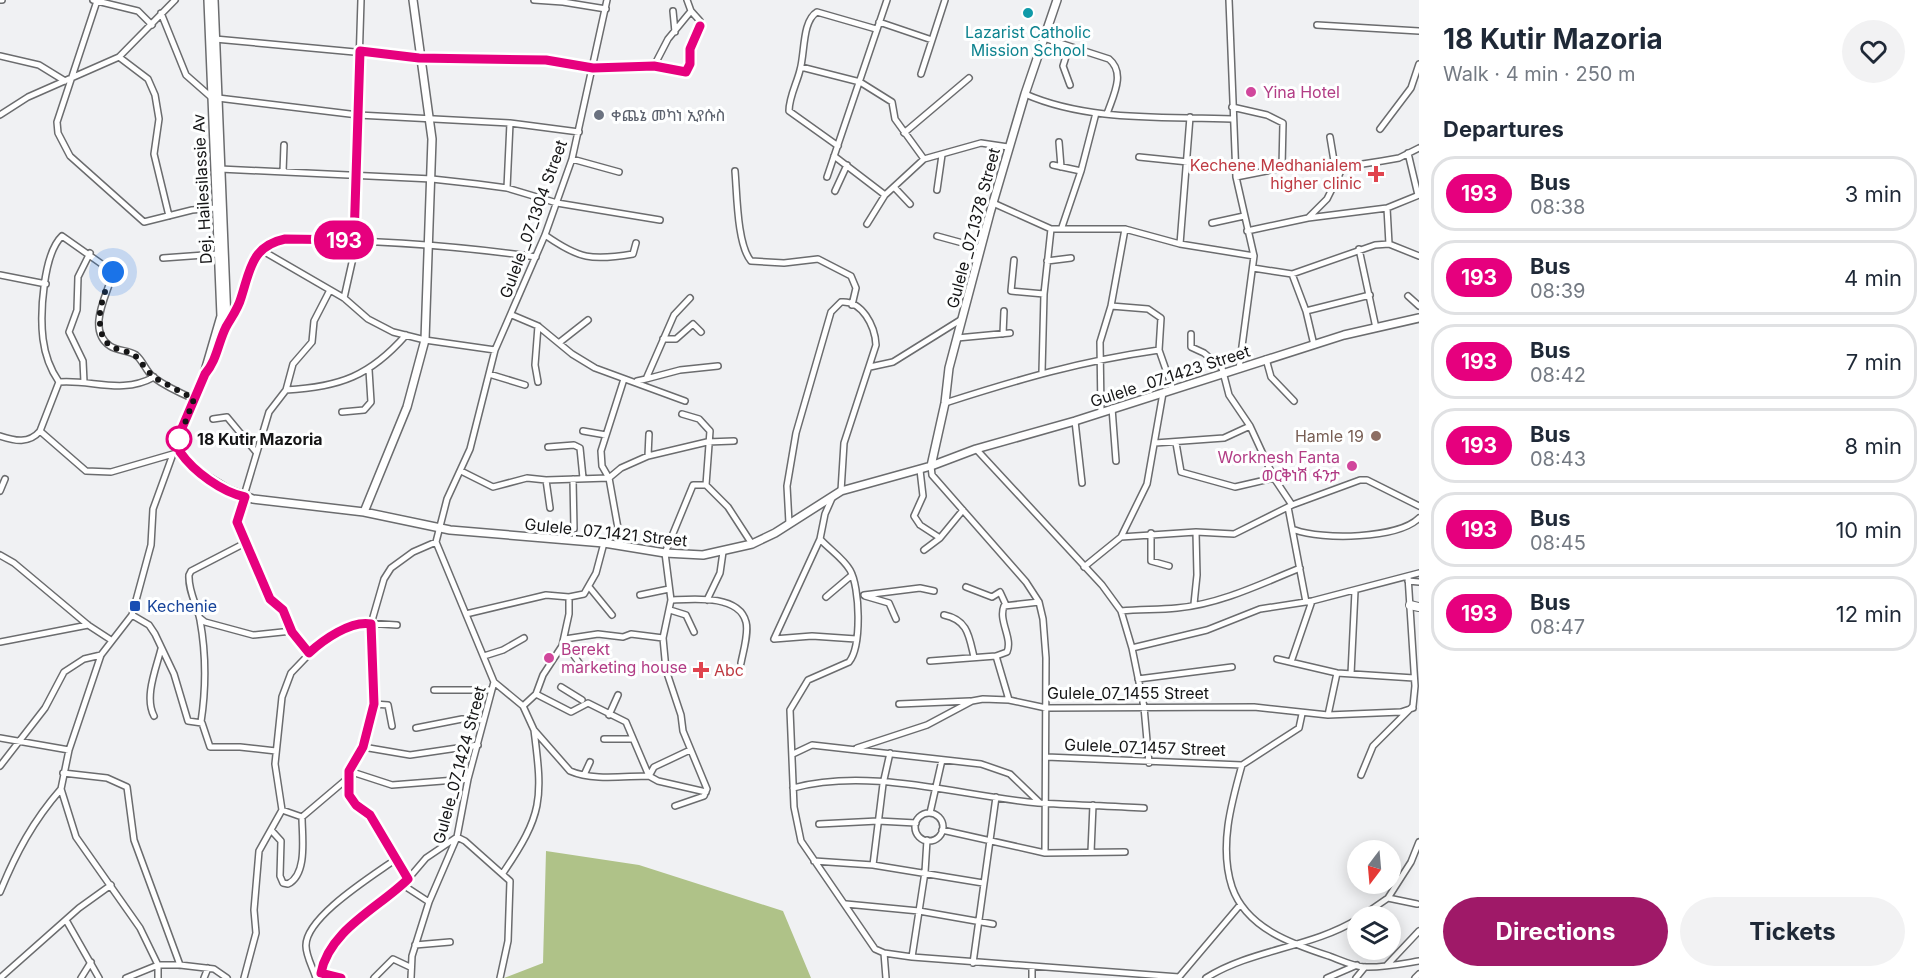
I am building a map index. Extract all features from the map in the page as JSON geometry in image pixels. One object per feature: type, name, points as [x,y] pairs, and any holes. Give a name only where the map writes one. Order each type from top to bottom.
[{"type":"main road","name":"Dej. Hailesilassie Av","points":[[205,374],[221,316],[216,208],[215,97],[208,0]]},
{"type":"main road","points":[[176,453],[179,435],[205,374],[211,367],[224,330],[227,310],[215,97],[214,0]]},
{"type":"main road","points":[[364,512],[407,407],[425,340],[432,179],[429,118],[412,0]]},
{"type":"main road","name":"Gulele _07_1378 Street","points":[[931,466],[945,403],[949,368],[1008,147],[1057,0]]},
{"type":"main road","name":"Gulele _07_1423 Street","points":[[931,466],[976,449],[1075,421],[1266,359],[1419,318]]},
{"type":"main road","name":"Gulele _07_1421 Street","points":[[176,453],[209,479],[245,497],[364,512],[440,528],[603,543],[665,553],[703,555],[752,544],[841,491],[931,466]]},
{"type":"main road","points":[[1410,605],[1419,607]]},
{"type":"street","points":[[0,115],[28,98],[119,57],[175,0]]},
{"type":"street","points":[[344,298],[352,267],[358,175],[361,0]]},
{"type":"street","points":[[534,0],[606,9]]},
{"type":"street","name":"Gulele _07_1304 Street","points":[[440,528],[447,499],[470,449],[495,350],[545,235],[572,159],[608,0]]},
{"type":"street","points":[[215,39],[419,58],[546,60],[593,68],[654,66],[682,72],[687,70],[690,49],[700,26],[700,21],[691,11],[687,0]]},
{"type":"street","points":[[827,177],[887,0]]},
{"type":"street","points":[[921,74],[945,0]]},
{"type":"street","points":[[1228,0],[1236,177],[1254,256],[1239,369]]},
{"type":"street","points":[[152,25],[138,11],[95,1],[57,122],[58,132],[70,156],[147,223],[168,216],[216,208]]},
{"type":"street","points":[[674,11],[675,32]]},
{"type":"street","points":[[654,66],[659,52],[691,11]]},
{"type":"street","points":[[160,13],[186,75],[215,97],[358,115],[510,123],[579,132]]},
{"type":"street","points":[[838,146],[791,113],[789,107],[801,67],[806,35],[814,13],[878,25],[932,40]]},
{"type":"street","points":[[1317,25],[1419,31]]},
{"type":"street","points":[[1044,38],[1109,59],[1119,70],[1107,114]]},
{"type":"street","points":[[1069,47],[1063,66],[1070,85]]},
{"type":"street","points":[[0,56],[39,65],[65,81]]},
{"type":"street","points":[[119,57],[144,75],[155,95],[159,119],[154,154],[168,216]]},
{"type":"street","points":[[1380,129],[1411,88],[1419,63]]},
{"type":"street","points":[[801,67],[860,82],[894,104],[895,119],[924,159]]},
{"type":"street","points":[[904,133],[969,78]]},
{"type":"street","points":[[1025,93],[1052,106],[1096,113],[1232,119]]},
{"type":"street","points":[[1232,107],[1267,114],[1283,123],[1282,167]]},
{"type":"street","points":[[1062,227],[1081,171],[1096,113]]},
{"type":"street","points":[[1180,244],[1190,117]]},
{"type":"street","points":[[507,188],[510,123]]},
{"type":"street","points":[[1330,137],[1335,166]]},
{"type":"street","points":[[1059,142],[1061,166]]},
{"type":"street","points":[[867,224],[885,195],[924,159],[981,143],[1008,147]]},
{"type":"street","points":[[283,172],[284,145]]},
{"type":"street","points":[[1236,177],[1282,167],[1343,167],[1391,160],[1419,148]]},
{"type":"street","points":[[1247,231],[1308,218],[1386,208],[1419,195],[1408,153]]},
{"type":"street","points":[[937,190],[942,155]]},
{"type":"street","points":[[834,156],[885,195]]},
{"type":"street","points":[[1139,157],[1188,162]]},
{"type":"street","points":[[572,159],[619,172]]},
{"type":"street","points":[[835,191],[847,165]]},
{"type":"street","points":[[1053,165],[1081,171]]},
{"type":"street","points":[[1308,218],[1327,199],[1343,167]]},
{"type":"street","points":[[219,169],[432,179],[507,188],[556,203],[660,220]]},
{"type":"street","points":[[735,171],[743,240],[746,255],[751,261],[784,263],[818,259],[851,276],[856,288],[852,305]]},
{"type":"street","points":[[894,187],[910,204]]},
{"type":"street","points":[[993,203],[1051,229],[1062,227],[1125,229],[1180,244],[1254,256]]},
{"type":"street","points":[[1386,208],[1389,244]]},
{"type":"street","points":[[1212,223],[1244,216]]},
{"type":"street","points":[[1042,372],[1044,294],[1051,229]]},
{"type":"street","points":[[1101,412],[1098,358],[1111,306],[1125,229]]},
{"type":"street","points":[[545,235],[570,252],[589,257],[633,254],[636,243]]},
{"type":"street","points":[[937,236],[981,248]]},
{"type":"street","points":[[0,436],[24,441],[35,437],[40,431],[59,382],[47,358],[43,338],[49,260],[61,237],[90,253],[113,272],[103,297],[100,313],[100,329],[104,340],[111,347],[136,356],[153,377],[194,399]]},
{"type":"street","points":[[224,330],[239,303],[250,265],[275,242],[285,239],[354,240],[430,247],[476,248],[536,257]]},
{"type":"street","points":[[1253,268],[1292,274],[1359,249],[1389,244],[1419,256]]},
{"type":"street","points":[[1359,249],[1376,328]]},
{"type":"street","points":[[263,251],[344,298],[380,326],[425,340],[495,350]]},
{"type":"street","points":[[84,382],[83,361],[69,332],[77,310],[78,277],[90,253]]},
{"type":"street","points":[[163,258],[219,254]]},
{"type":"street","points":[[1047,261],[1071,258]]},
{"type":"street","points":[[1014,260],[1011,291],[1044,294]]},
{"type":"street","points":[[1292,274],[1306,311],[1314,345]]},
{"type":"street","points":[[0,275],[46,284]]},
{"type":"street","points":[[309,653],[292,632],[283,610],[270,599],[237,519],[271,408],[286,390],[293,364],[312,342],[314,321],[330,291]]},
{"type":"street","points":[[1306,311],[1370,295]]},
{"type":"street","points":[[1408,296],[1419,306]]},
{"type":"street","points":[[646,379],[674,315],[690,298]]},
{"type":"street","points":[[789,523],[787,486],[796,433],[831,312],[841,302],[852,305],[868,318],[876,333],[876,345],[870,367],[844,443],[841,491]]},
{"type":"street","points":[[1111,306],[1156,312],[1161,318],[1159,350],[1173,390]]},
{"type":"street","points":[[957,338],[1007,334],[1004,311]]},
{"type":"street","points":[[512,315],[537,326],[579,358],[624,379],[635,381],[685,401]]},
{"type":"street","points":[[870,367],[893,362],[962,319]]},
{"type":"street","points":[[560,342],[588,320]]},
{"type":"street","points":[[663,339],[676,339],[693,324],[701,332]]},
{"type":"street","points":[[537,326],[535,365],[538,382]]},
{"type":"street","points":[[1191,334],[1191,347],[1204,353],[1222,368],[1229,395],[1250,426],[1290,506],[1300,568],[1309,601],[1291,662]]},
{"type":"street","points":[[286,390],[331,385],[357,377],[388,356],[406,335]]},
{"type":"street","points":[[945,403],[1042,372],[1098,358],[1159,350]]},
{"type":"street","points":[[1266,359],[1271,377],[1294,401]]},
{"type":"street","points":[[635,381],[680,370],[718,366]]},
{"type":"street","points":[[342,412],[364,410],[371,402],[369,370]]},
{"type":"street","points":[[489,374],[525,385]]},
{"type":"street","points":[[59,382],[84,382],[105,387],[135,384],[153,377]]},
{"type":"street","points":[[621,545],[609,478],[602,466],[601,451],[624,379]]},
{"type":"street","points":[[1084,567],[1120,537],[1147,484],[1163,393]]},
{"type":"street","points":[[1112,408],[1116,461]]},
{"type":"street","points":[[682,414],[699,419],[710,431],[707,442],[705,485]]},
{"type":"street","points":[[213,419],[227,417],[256,452]]},
{"type":"street","points":[[1075,421],[1082,483]]},
{"type":"street","points":[[1155,443],[1224,438],[1250,426]]},
{"type":"street","points":[[583,430],[606,435]]},
{"type":"street","points":[[40,431],[86,471],[111,472],[176,453]]},
{"type":"street","points":[[648,456],[649,434]]},
{"type":"street","points":[[461,471],[493,487],[515,479],[609,478],[621,468],[648,456],[707,442],[734,441]]},
{"type":"street","points":[[1176,443],[1181,472],[1235,487],[1274,478]]},
{"type":"street","points":[[548,447],[574,446],[580,448],[583,478]]},
{"type":"street","points":[[976,449],[1121,611],[1132,648],[1144,707],[1149,763]]},
{"type":"street","points":[[158,978],[158,965],[140,928],[76,837],[61,789],[69,750],[101,655],[132,615],[151,545],[153,509],[176,453]]},
{"type":"street","points":[[931,466],[932,475],[1039,602],[1045,648],[1046,757],[1043,803],[1045,853]]},
{"type":"street","points":[[920,470],[923,496],[914,516],[920,525],[940,538]]},
{"type":"street","points":[[0,491],[4,479]]},
{"type":"street","points":[[573,479],[574,529]]},
{"type":"street","points":[[546,480],[550,508]]},
{"type":"street","points":[[1120,537],[1196,532],[1234,534],[1290,506],[1347,484],[1367,480],[1419,506]]},
{"type":"street","points":[[675,806],[704,796],[706,792],[706,782],[690,750],[666,669],[663,638],[671,600],[665,553],[693,485],[705,485],[728,507],[752,544]]},
{"type":"street","points":[[834,495],[825,514],[820,539],[774,639],[812,636],[856,639]]},
{"type":"street","points":[[924,550],[940,538],[963,510]]},
{"type":"street","points":[[1295,530],[1331,537],[1375,533],[1408,525],[1419,518]]},
{"type":"street","points":[[408,879],[370,815],[353,802],[348,778],[349,771],[363,747],[374,704],[371,624],[387,572],[413,552],[436,542],[440,528]]},
{"type":"street","points":[[1194,604],[1197,575],[1196,532]]},
{"type":"street","points":[[1151,534],[1150,561],[1169,566]]},
{"type":"street","points":[[820,539],[843,561],[861,595],[856,639],[849,662],[814,675],[808,680],[795,701],[789,722],[793,754],[794,807],[801,841],[875,949],[884,953],[973,963],[1180,977],[1240,905]]},
{"type":"street","points":[[247,542],[190,571],[188,578],[193,604],[200,618],[205,688],[201,722],[212,748],[240,747],[276,751]]},
{"type":"street","name":"Gulele_07_1424 Street","points":[[411,978],[410,967],[415,945],[429,902],[457,837],[468,779],[494,682],[436,542]]},
{"type":"street","points":[[466,614],[546,595],[569,597],[585,594],[590,588],[600,561],[603,543]]},
{"type":"street","points":[[707,600],[720,573],[723,552]]},
{"type":"street","points":[[0,555],[14,563],[88,625],[111,640]]},
{"type":"street","points":[[1121,611],[1176,608],[1236,594],[1300,568]]},
{"type":"street","points":[[1132,648],[1208,630],[1260,609],[1354,591],[1408,578],[1419,573]]},
{"type":"street","points":[[826,597],[852,575]]},
{"type":"street","points":[[1408,578],[1419,582]]},
{"type":"street","points":[[1361,775],[1373,746],[1413,708],[1417,686],[1414,678],[1408,578]]},
{"type":"street","points":[[930,661],[996,656],[1008,650],[1002,616],[1006,605],[1000,592],[992,597],[966,587]]},
{"type":"street","points":[[590,588],[612,615]]},
{"type":"street","points":[[861,595],[920,588],[934,591]]},
{"type":"street","points":[[640,595],[669,589]]},
{"type":"street","points":[[1352,674],[1354,591]]},
{"type":"street","points":[[861,595],[874,601],[889,603],[896,619]]},
{"type":"street","points":[[523,706],[536,694],[543,675],[564,640],[569,597]]},
{"type":"street","points":[[671,600],[707,600],[731,604],[739,609],[746,622],[741,663]]},
{"type":"street","points":[[1006,605],[1039,602]]},
{"type":"street","points":[[670,610],[687,615],[694,632]]},
{"type":"street","points":[[132,615],[149,625],[174,674],[188,721],[201,722]]},
{"type":"street","points":[[944,615],[955,617],[966,625],[975,657]]},
{"type":"street","points":[[200,618],[205,622],[254,635],[292,632]]},
{"type":"street","points":[[244,978],[256,933],[254,909],[259,851],[282,810],[276,772],[276,751],[285,686],[291,673],[309,653],[340,632],[365,623],[397,625]]},
{"type":"street","points":[[0,642],[88,625]]},
{"type":"street","points":[[564,640],[597,634],[623,637],[631,634],[663,638]]},
{"type":"street","points":[[484,656],[503,650],[524,638]]},
{"type":"street","points":[[564,640],[585,671]]},
{"type":"street","points":[[154,716],[151,707],[151,690],[161,650]]},
{"type":"street","points":[[0,766],[45,708],[64,672],[84,659],[101,655]]},
{"type":"street","points":[[996,656],[1009,700]]},
{"type":"street","points":[[1277,659],[1337,673],[1414,678]]},
{"type":"street","points":[[1138,679],[1232,667]]},
{"type":"street","points":[[1329,715],[1337,673]]},
{"type":"street","points":[[494,682],[523,706],[534,730],[570,771],[584,776],[649,776],[658,781],[706,792]]},
{"type":"street","points":[[561,687],[609,715],[626,722],[649,776]]},
{"type":"street","points":[[434,690],[490,690]]},
{"type":"street","points":[[536,694],[571,711],[582,700]]},
{"type":"street","points":[[609,715],[618,695]]},
{"type":"street","name":"Gulele_07_1455 Street","points":[[857,748],[927,725],[972,701],[1009,700],[1046,708],[1266,707],[1302,714],[1329,715],[1401,712],[1413,708]]},
{"type":"street","points":[[899,704],[972,701]]},
{"type":"street","points":[[374,704],[388,705],[392,726]]},
{"type":"street","points":[[1302,714],[1299,728],[1242,765],[1229,810],[1227,849],[1231,885],[1240,905],[1262,926],[1294,945],[1357,965],[1386,966],[1419,961]]},
{"type":"street","points":[[416,728],[462,719],[483,720]]},
{"type":"street","points":[[503,873],[528,836],[536,817],[539,797],[534,730]]},
{"type":"street","points":[[0,738],[69,750]]},
{"type":"street","points":[[604,739],[633,739]]},
{"type":"street","points":[[363,747],[410,755],[478,745]]},
{"type":"street","points":[[793,754],[812,745],[857,748],[981,764],[1005,771],[1043,803]]},
{"type":"street","points":[[649,776],[654,766],[690,750]]},
{"type":"street","points":[[873,865],[883,783],[890,753]]},
{"type":"street","name":"Gulele_07_1457 Street","points":[[1046,757],[1242,765]]},
{"type":"street","points":[[930,813],[934,786],[942,760]]},
{"type":"street","points":[[584,776],[590,762]]},
{"type":"street","points":[[349,771],[392,785],[468,779]]},
{"type":"street","points":[[63,773],[107,778],[127,787],[134,840],[180,965]]},
{"type":"street","points":[[271,830],[281,841],[280,876],[283,883],[291,884],[301,865],[303,817],[319,800],[348,778]]},
{"type":"street","points":[[793,788],[818,782],[883,783],[934,786],[1043,803],[1144,808]]},
{"type":"street","points":[[0,892],[23,839],[35,819],[61,789]]},
{"type":"street","points":[[973,963],[996,797]]},
{"type":"street","points":[[1091,852],[1093,806]]},
{"type":"street","points":[[282,810],[303,817]]},
{"type":"street","points":[[930,813],[941,821],[942,830],[938,837],[927,840],[918,836],[916,823],[921,816],[930,813]]},
{"type":"street","points":[[819,824],[878,821],[916,823]]},
{"type":"street","points":[[942,830],[1045,853],[1125,852]]},
{"type":"street","points":[[319,976],[330,952],[351,926],[403,885],[426,858],[457,837],[503,873],[510,882],[508,941],[500,978]]},
{"type":"street","points":[[912,957],[926,872],[927,840]]},
{"type":"street","points":[[1376,906],[1388,898],[1411,862],[1419,842]]},
{"type":"street","points":[[319,976],[306,946],[308,937],[338,900],[396,859]]},
{"type":"street","points":[[814,861],[873,865],[984,883]]},
{"type":"street","points":[[2,976],[66,920],[111,885]]},
{"type":"street","points":[[403,885],[429,902]]},
{"type":"street","points":[[1388,898],[1417,904]]},
{"type":"street","points":[[846,904],[919,910],[978,923],[993,924]]},
{"type":"street","points":[[66,920],[99,978]]},
{"type":"street","points":[[1206,978],[1259,956],[1322,937],[1347,924]]},
{"type":"street","points":[[1386,966],[1419,931]]},
{"type":"street","points":[[415,945],[450,942]]},
{"type":"street","points":[[884,953],[886,978]]},
{"type":"street","points":[[374,978],[393,959],[410,967]]},
{"type":"street","points":[[81,978],[91,962]]},
{"type":"street","points":[[126,978],[158,965],[208,968],[227,978]]},
{"type":"street","points":[[1327,978],[1357,965]]},
{"type":"street","points":[[1032,966],[1032,978]]},
{"type":"street","points":[[1356,978],[1365,967]]},
{"type":"street","points":[[204,978],[208,968]]},
{"type":"street","points":[[1080,978],[1081,970]]},
{"type":"street","points":[[2,976],[13,978]]},
{"type":"street","points":[[319,976],[341,978]]},
{"type":"green space","points":[[546,851],[639,865],[783,911],[811,978],[504,978],[543,963]]},
{"type":"bus line","name":"193","points":[[341,978],[321,973],[321,969],[338,940],[367,912],[408,879],[370,815],[356,805],[349,795],[349,771],[363,747],[374,704],[371,624],[357,625],[340,632],[309,653],[292,632],[283,610],[270,599],[263,577],[237,522],[245,497],[218,485],[190,464],[180,452],[179,435],[205,374],[211,367],[224,330],[239,303],[248,270],[254,259],[275,242],[285,239],[354,240],[358,175],[360,51],[419,58],[546,60],[593,68],[630,69],[654,66],[686,72],[690,64],[690,49],[700,26]]},
{"type":"place","name":"Lazarist Catholic Mission School","points":[[1028,13]]},
{"type":"place","name":"Yina Hotel","points":[[1251,92]]},
{"type":"place","name":"ቀጨኔ መካነ ኢየሱስ","points":[[599,115]]},
{"type":"place","name":"Kechene Medhanialem higher clinic","points":[[1376,174]]},
{"type":"place","name":"Hamle 19","points":[[1376,436]]},
{"type":"place","name":"18 Kutir Mazoria","points":[[179,439]]},
{"type":"place","name":"Worknesh Fanta ወርቅነሽ ፋንታ","points":[[1352,466]]},
{"type":"place","name":"Kechenie","points":[[135,606]]},
{"type":"place","name":"Berekt marketing house","points":[[549,658]]},
{"type":"place","name":"Abc","points":[[701,670]]},
{"type":"route","points":[[113,272],[103,297],[100,313],[102,336],[111,347],[134,354],[153,377],[194,399],[179,439]]}]
